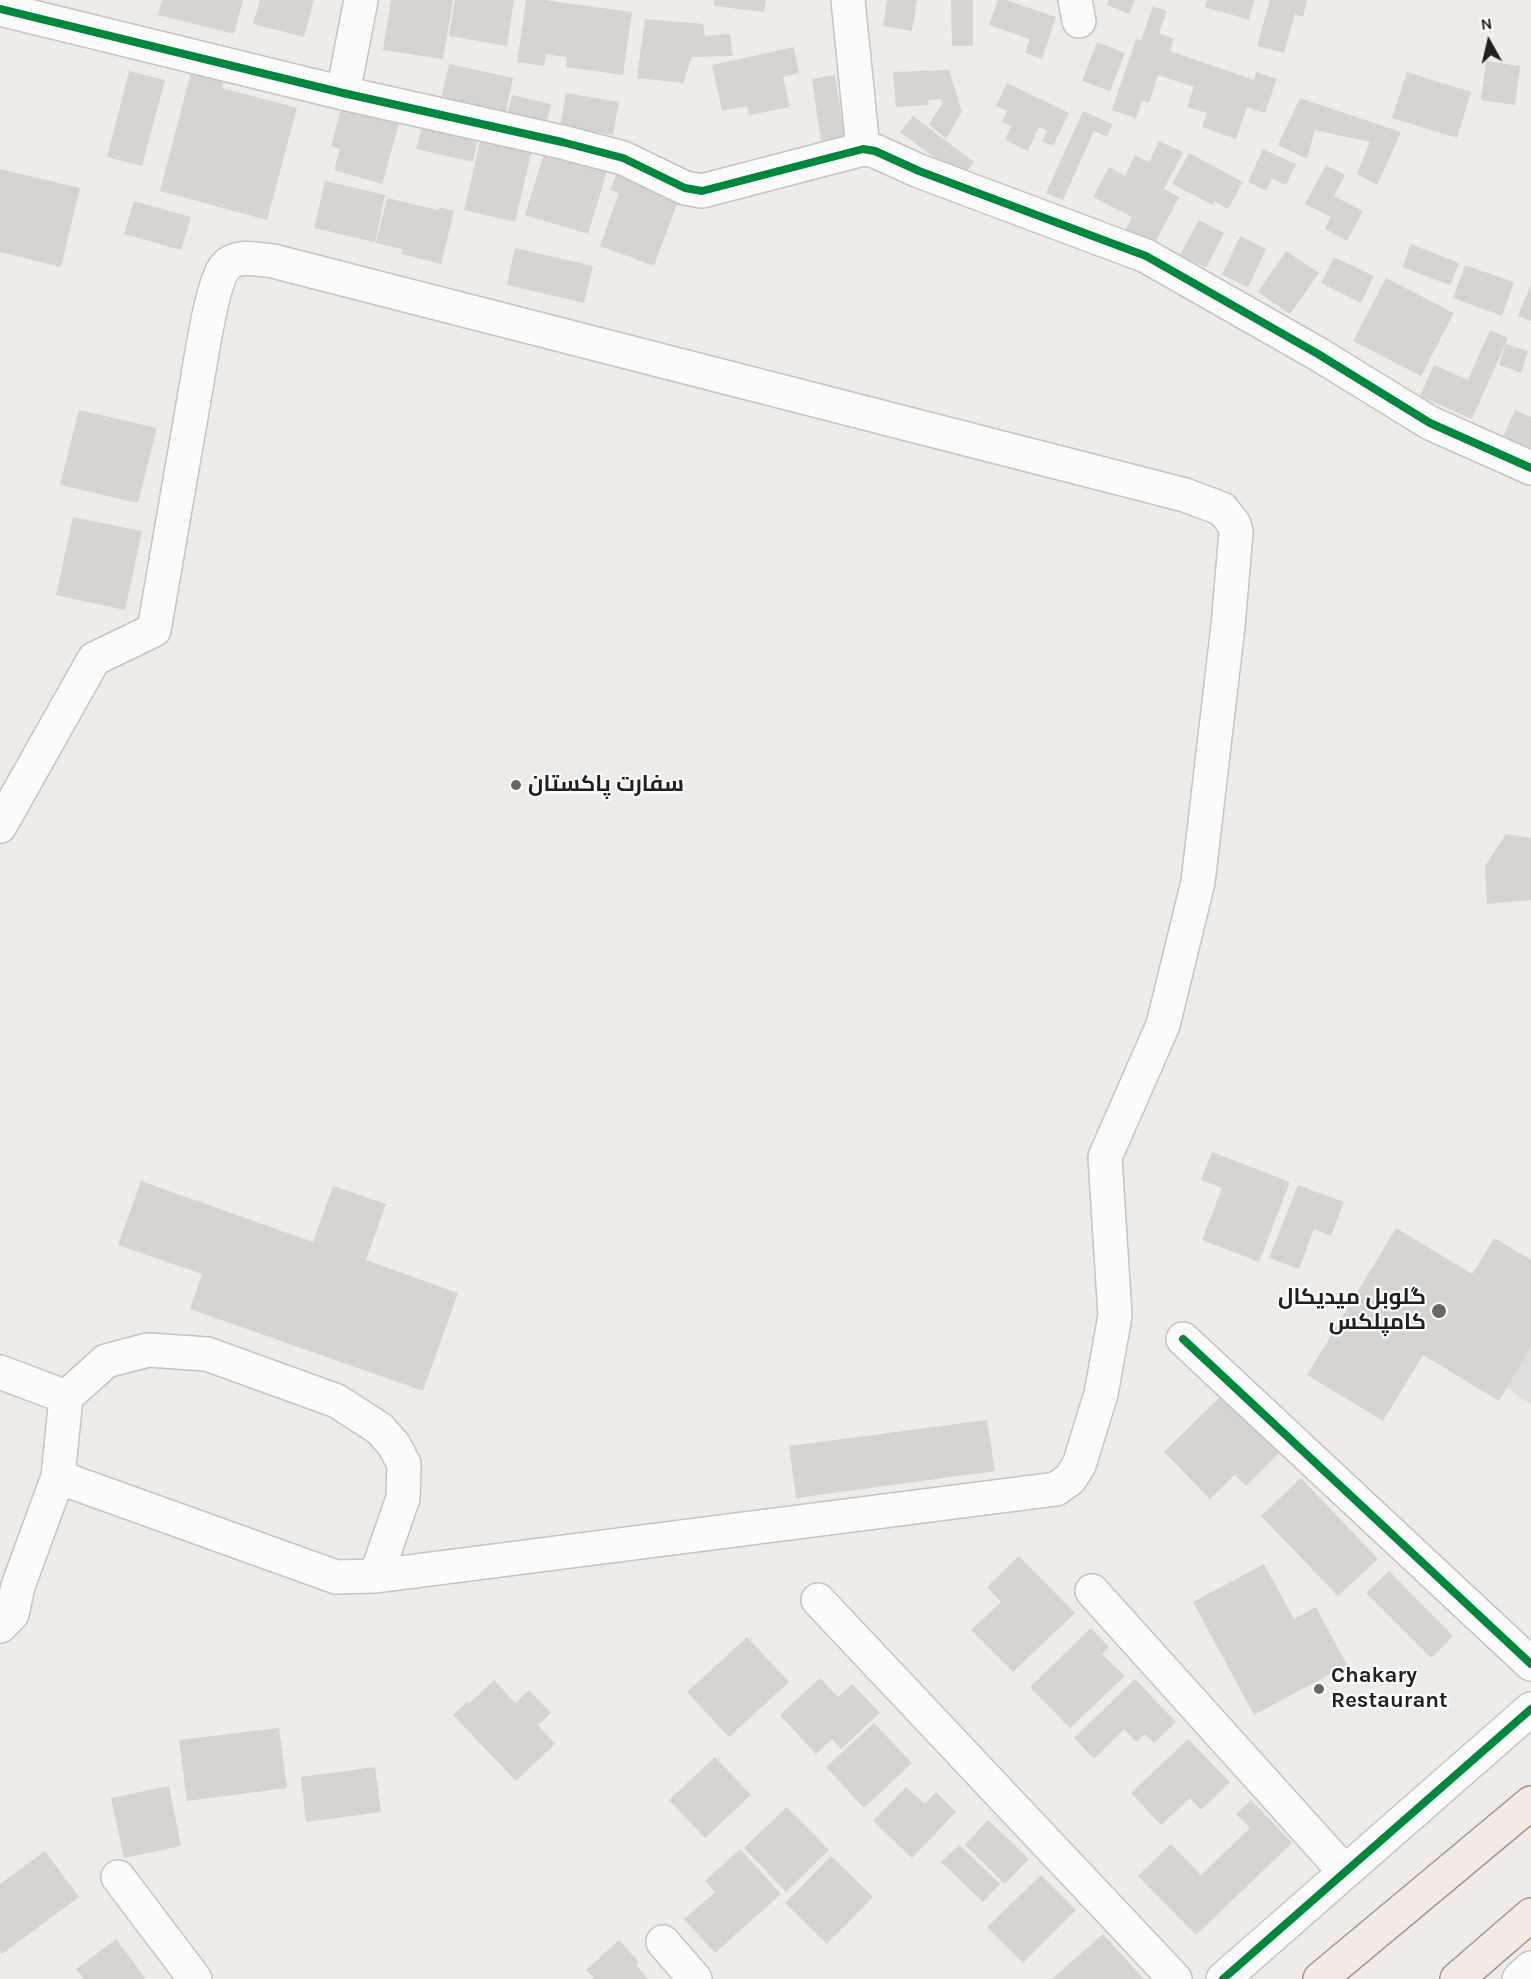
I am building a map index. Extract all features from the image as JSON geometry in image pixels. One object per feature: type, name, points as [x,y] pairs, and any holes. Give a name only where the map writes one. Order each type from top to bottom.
[{"type":"main road","points":[[1320,1979],[1531,1803]]},
{"type":"main road","points":[[1457,1979],[1531,1915]]},
{"type":"street","points":[[343,93],[361,0]]},
{"type":"street","points":[[848,0],[863,149]]},
{"type":"street","points":[[0,9],[343,93],[623,158],[685,188],[702,191],[863,149],[875,151],[919,171],[1146,256],[1318,354],[1430,423],[1531,468]]},
{"type":"street","points":[[0,826],[94,659],[154,630],[206,332],[221,274],[227,265],[238,260],[252,258],[273,261],[1185,495],[1222,509],[1234,524],[1236,541],[1228,627],[1198,882],[1163,1025],[1105,1157],[1115,1316],[1101,1394],[1078,1465],[1070,1479],[1056,1489],[376,1576],[336,1577],[58,1477]]},
{"type":"street","points":[[1183,1339],[1531,1664]]},
{"type":"street","points":[[0,1626],[12,1614],[18,1586],[58,1477],[66,1396],[106,1361],[148,1350],[207,1354],[337,1401],[380,1429],[394,1445],[404,1464],[403,1498],[376,1576]]},
{"type":"street","points":[[0,1372],[66,1396]]},
{"type":"street","points":[[1092,1591],[1345,1872]]},
{"type":"street","points":[[818,1600],[1175,1979]]},
{"type":"street","points":[[1223,1979],[1531,1709]]},
{"type":"street","points":[[118,1877],[195,1979]]},
{"type":"street","points":[[663,1942],[695,1979]]},
{"type":"street","points":[[1519,1979],[1531,1968]]},
{"type":"shaded area","points":[[1531,1347],[1531,1404],[1507,1388]]},
{"type":"building","points":[[162,0],[243,0],[234,34],[158,15]]},
{"type":"building","points":[[260,0],[314,0],[304,37],[253,24]]},
{"type":"building","points":[[391,0],[453,0],[443,59],[383,50]]},
{"type":"building","points":[[455,0],[514,0],[507,46],[449,36]]},
{"type":"building","points":[[526,0],[544,0],[632,12],[623,75],[566,67],[567,57],[546,54],[544,66],[517,62]]},
{"type":"building","points":[[714,0],[766,0],[764,12],[714,6]]},
{"type":"building","points":[[887,0],[917,0],[912,31],[883,26]]},
{"type":"building","points":[[951,0],[973,0],[973,46],[952,46]]},
{"type":"building","points":[[998,0],[1006,0],[1056,17],[1042,59],[1025,53],[1030,39],[989,25]]},
{"type":"building","points":[[1109,0],[1135,0],[1129,14],[1107,5]]},
{"type":"building","points":[[1207,0],[1254,0],[1249,20],[1205,7]]},
{"type":"building","points":[[1270,0],[1307,0],[1303,17],[1295,14],[1284,53],[1257,46]]},
{"type":"building","points":[[1153,6],[1167,11],[1159,33],[1174,39],[1170,51],[1254,80],[1256,72],[1277,79],[1265,113],[1247,107],[1236,139],[1202,127],[1207,113],[1187,107],[1194,87],[1158,75],[1149,103],[1142,101],[1136,118],[1112,110],[1136,39],[1141,41]]},
{"type":"building","points":[[645,19],[703,24],[705,36],[730,34],[733,56],[692,57],[683,83],[637,78]]},
{"type":"building","points":[[1097,42],[1125,53],[1110,91],[1082,81]]},
{"type":"building","points":[[794,47],[799,73],[783,77],[790,107],[749,115],[747,106],[722,111],[712,65]]},
{"type":"building","points":[[1486,61],[1520,66],[1515,105],[1481,100]]},
{"type":"building","points":[[449,64],[513,78],[503,123],[439,109]]},
{"type":"building","points":[[949,70],[962,112],[946,139],[929,124],[942,104],[941,99],[928,100],[929,105],[896,107],[893,72]]},
{"type":"building","points":[[129,71],[165,80],[142,166],[107,157]]},
{"type":"building","points":[[191,72],[224,81],[222,88],[297,108],[267,220],[160,191]]},
{"type":"building","points":[[1407,72],[1471,92],[1457,138],[1392,118]]},
{"type":"building","points":[[835,75],[846,146],[822,149],[812,79]]},
{"type":"building","points":[[1007,83],[1069,113],[1053,146],[1042,141],[1047,131],[1039,127],[1028,151],[1005,140],[1011,126],[1002,122],[1007,111],[996,106]]},
{"type":"building","points":[[566,93],[619,102],[613,135],[560,126]]},
{"type":"building","points":[[512,95],[551,104],[545,130],[506,120]]},
{"type":"building","points":[[1300,98],[1401,132],[1377,185],[1357,174],[1370,142],[1315,130],[1307,159],[1278,145]]},
{"type":"building","points":[[342,105],[400,120],[382,184],[334,170],[340,149],[331,146]]},
{"type":"building","points":[[1083,111],[1112,124],[1107,137],[1094,131],[1063,200],[1046,193]]},
{"type":"building","points":[[913,116],[974,162],[962,178],[900,132]]},
{"type":"building","points":[[423,124],[478,137],[473,162],[416,149]]},
{"type":"building","points":[[481,138],[532,150],[515,222],[464,210]]},
{"type":"building","points":[[1159,141],[1183,152],[1164,189],[1179,197],[1154,245],[1125,231],[1132,217],[1093,197],[1109,167],[1125,176],[1135,155],[1149,162]]},
{"type":"building","points":[[1263,149],[1296,164],[1286,185],[1272,179],[1266,191],[1248,182]]},
{"type":"building","points":[[545,150],[608,168],[588,234],[525,215]]},
{"type":"building","points":[[1189,153],[1243,182],[1228,209],[1214,201],[1213,205],[1172,184]]},
{"type":"building","points":[[1326,165],[1345,175],[1334,196],[1363,211],[1347,241],[1325,229],[1331,217],[1305,204]]},
{"type":"building","points":[[0,169],[80,188],[61,267],[0,252]]},
{"type":"building","points":[[618,170],[681,193],[654,266],[600,246],[619,193],[610,190]]},
{"type":"building","points":[[325,181],[385,195],[375,242],[314,228]]},
{"type":"building","points":[[387,198],[438,210],[439,207],[454,211],[441,264],[401,254],[403,249],[376,243]]},
{"type":"building","points":[[134,201],[191,217],[181,250],[124,234]]},
{"type":"building","points":[[1199,220],[1224,233],[1206,268],[1180,255]]},
{"type":"building","points":[[1240,236],[1266,249],[1248,287],[1222,275]]},
{"type":"building","points":[[1411,244],[1459,263],[1450,285],[1402,267]]},
{"type":"building","points":[[515,248],[593,266],[584,303],[507,285]]},
{"type":"building","points":[[1286,251],[1319,273],[1290,314],[1258,292]]},
{"type":"building","points":[[1334,257],[1374,276],[1361,303],[1321,283]]},
{"type":"building","points":[[1465,265],[1514,282],[1502,316],[1453,298]]},
{"type":"building","points":[[1386,278],[1454,313],[1421,376],[1353,341]]},
{"type":"building","points":[[1531,284],[1531,321],[1518,316]]},
{"type":"building","points":[[1490,330],[1508,338],[1472,419],[1420,396],[1434,365],[1468,380]]},
{"type":"building","points":[[1506,344],[1528,351],[1521,373],[1499,365]]},
{"type":"building","points":[[79,410],[157,428],[138,503],[60,485]]},
{"type":"building","points":[[1515,410],[1531,417],[1531,452],[1502,439]]},
{"type":"building","points":[[73,517],[142,531],[125,610],[56,595]]},
{"type":"building","points":[[1506,834],[1531,838],[1531,900],[1487,904],[1485,866]]},
{"type":"building","points":[[1212,1152],[1290,1182],[1259,1262],[1202,1240],[1222,1188],[1201,1180]]},
{"type":"building","points":[[141,1181],[313,1242],[333,1186],[386,1204],[366,1260],[458,1293],[423,1391],[190,1309],[202,1274],[118,1245]]},
{"type":"building","points":[[1298,1185],[1344,1202],[1331,1236],[1314,1229],[1299,1269],[1269,1258]]},
{"type":"building","name":"گلوبل میدیکال کامپلکس","points":[[1396,1228],[1472,1274],[1494,1238],[1531,1260],[1531,1347],[1499,1401],[1423,1355],[1383,1421],[1307,1375]]},
{"type":"building","points":[[1222,1395],[1279,1453],[1246,1486],[1235,1475],[1210,1499],[1164,1452]]},
{"type":"building","points":[[987,1420],[995,1471],[796,1498],[789,1446]]},
{"type":"building","points":[[1301,1478],[1378,1559],[1338,1596],[1261,1516]]},
{"type":"building","points":[[1019,1556],[1075,1613],[1013,1672],[971,1630],[1001,1602],[987,1587]]},
{"type":"building","points":[[1264,1564],[1294,1619],[1316,1607],[1347,1665],[1254,1715],[1193,1602]]},
{"type":"building","points":[[1389,1571],[1453,1636],[1431,1658],[1366,1593]]},
{"type":"building","points":[[1091,1628],[1109,1647],[1102,1654],[1125,1676],[1070,1728],[1030,1687]]},
{"type":"building","points":[[747,1637],[789,1682],[729,1737],[687,1692]]},
{"type":"building","points":[[820,1678],[838,1697],[852,1684],[880,1713],[841,1749],[832,1739],[816,1754],[780,1715]]},
{"type":"building","points":[[1135,1679],[1176,1722],[1154,1743],[1145,1734],[1136,1742],[1124,1729],[1094,1759],[1074,1738]]},
{"type":"building","points":[[494,1680],[515,1703],[529,1690],[551,1713],[538,1725],[555,1744],[516,1781],[453,1715],[467,1702],[469,1704]]},
{"type":"building","points":[[874,1723],[912,1763],[864,1808],[826,1767]]},
{"type":"building","points":[[279,1728],[287,1788],[187,1801],[179,1740]]},
{"type":"building","points":[[1188,1739],[1230,1782],[1201,1810],[1190,1798],[1161,1825],[1131,1793]]},
{"type":"building","points":[[715,1757],[751,1795],[705,1838],[669,1800]]},
{"type":"building","points":[[375,1767],[381,1812],[306,1822],[301,1777]]},
{"type":"building","points":[[169,1786],[181,1846],[124,1858],[111,1798]]},
{"type":"building","points":[[906,1787],[925,1804],[936,1792],[956,1812],[912,1858],[873,1821]]},
{"type":"building","points":[[1251,1800],[1292,1843],[1196,1935],[1138,1876],[1171,1844],[1201,1875],[1250,1828],[1236,1814]]},
{"type":"building","points":[[787,1807],[829,1850],[786,1892],[744,1848]]},
{"type":"building","points":[[988,1820],[1029,1859],[1005,1884],[965,1845]]},
{"type":"building","points":[[959,1845],[1000,1884],[983,1902],[941,1862]]},
{"type":"building","points":[[740,1849],[781,1894],[715,1953],[684,1919],[715,1892],[705,1881]]},
{"type":"building","points":[[45,1851],[79,1897],[2,1954],[0,1952],[0,1884]]},
{"type":"building","points":[[831,1856],[873,1897],[827,1944],[785,1903]]},
{"type":"building","points":[[1041,1875],[1076,1910],[1023,1963],[987,1927]]},
{"type":"building","points":[[1103,1934],[1144,1979],[1052,1979]]},
{"type":"building","points":[[116,1939],[146,1979],[84,1979],[76,1969]]},
{"type":"building","points":[[619,1940],[639,1962],[636,1965],[648,1979],[595,1979],[586,1970]]},
{"type":"cycle path","points":[[0,9],[343,93],[562,142],[623,158],[685,188],[702,191],[863,149],[875,151],[919,171],[1146,256],[1318,354],[1430,423],[1531,468]]},
{"type":"cycle path","points":[[1183,1339],[1531,1664]]},
{"type":"cycle path","points":[[1223,1979],[1531,1709]]},
{"type":"place","name":"سفارت پاکستان","points":[[516,785]]},
{"type":"place","name":"گلوبل میدیکال کامپلکس","points":[[1439,1311]]},
{"type":"place","name":"Chakary Restaurant","points":[[1319,1689]]}]
